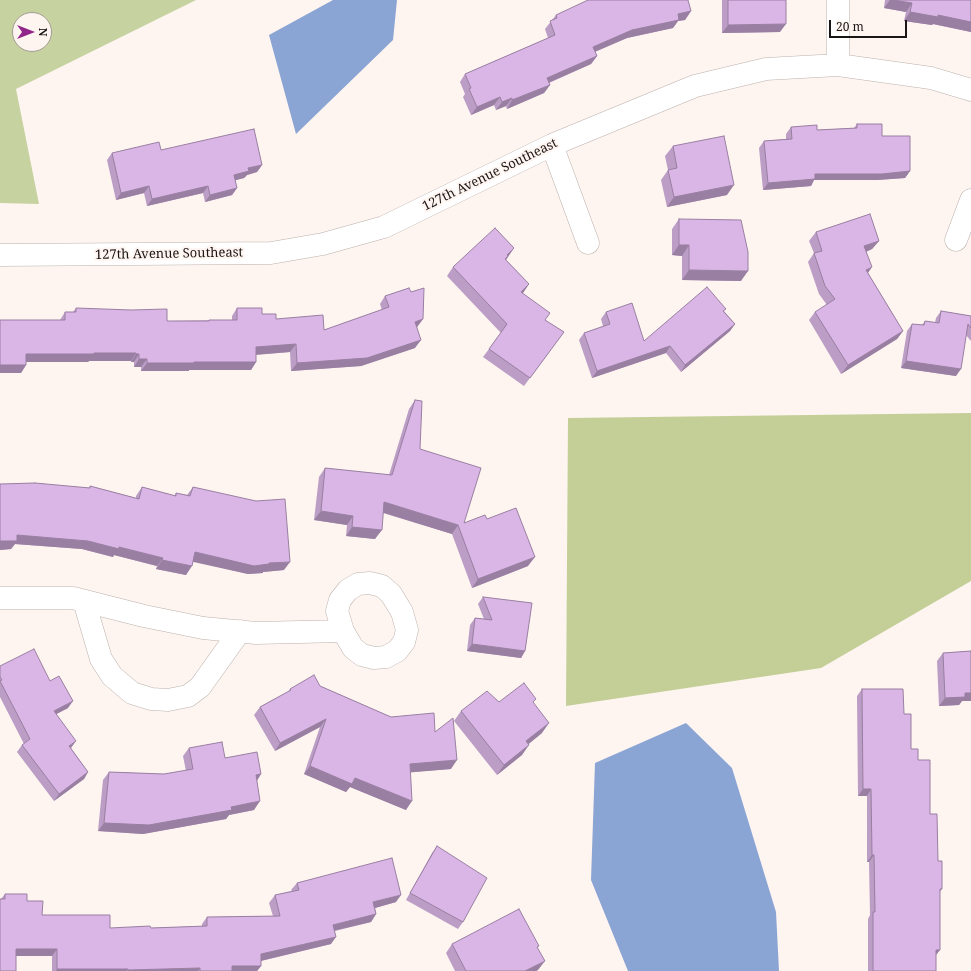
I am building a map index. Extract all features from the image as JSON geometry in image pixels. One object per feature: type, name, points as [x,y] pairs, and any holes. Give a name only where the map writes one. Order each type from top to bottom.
[{"type":"street","points":[[838,0],[838,65]]},
{"type":"street","name":"127th Avenue Southeast","points":[[0,255],[271,253],[324,244],[384,227],[552,145],[695,86],[766,69],[838,65],[931,78],[971,90]]},
{"type":"street","points":[[552,145],[588,243]]},
{"type":"street","points":[[956,240],[971,200]]},
{"type":"street","points":[[0,598],[73,598],[144,616],[196,626],[256,633],[343,631]]},
{"type":"street","points":[[84,601],[101,659],[112,676],[132,693],[151,699],[168,700],[188,696],[200,687],[240,631]]},
{"type":"green space","points":[[0,0],[196,0],[16,89],[39,204],[0,203]]},
{"type":"green space","points":[[971,413],[971,581],[821,668],[566,706],[568,418]]},
{"type":"water","points":[[333,0],[397,0],[393,40],[296,134],[269,35]]},
{"type":"water","points":[[686,723],[732,768],[776,912],[779,971],[628,971],[591,880],[595,763]]},
{"type":"building","points":[[588,0],[688,0],[691,11],[678,14],[679,20],[632,30],[593,47],[597,56],[547,78],[550,85],[512,100],[512,98],[502,102],[500,97],[477,107],[469,89],[471,88],[465,74],[555,35],[550,21],[557,18],[556,15]]},
{"type":"building","points":[[728,0],[786,0],[786,24],[728,25]]},
{"type":"building","points":[[893,0],[971,0],[971,22],[938,15],[938,17],[910,12],[912,3]]},
{"type":"building","points":[[857,124],[882,124],[882,136],[910,136],[910,171],[882,174],[815,174],[815,179],[768,183],[764,141],[792,139],[791,127],[817,125],[817,130],[857,128]]},
{"type":"building","points":[[254,129],[262,165],[248,168],[249,171],[234,175],[237,188],[210,195],[208,186],[152,199],[149,186],[121,193],[112,153],[159,142],[161,150]]},
{"type":"building","points":[[724,136],[734,185],[674,197],[668,170],[677,168],[673,146]]},
{"type":"building","points":[[870,214],[879,241],[864,246],[872,267],[866,270],[903,331],[848,365],[815,312],[835,299],[825,286],[814,253],[822,251],[816,232]]},
{"type":"building","points":[[679,219],[741,220],[748,252],[748,271],[689,270],[689,245],[679,245]]},
{"type":"building","points":[[495,228],[514,248],[505,259],[529,284],[521,292],[550,313],[545,320],[564,332],[530,378],[489,349],[507,324],[453,267]]},
{"type":"building","points":[[707,287],[726,309],[723,311],[735,324],[685,365],[670,346],[597,371],[584,333],[610,324],[606,312],[632,303],[644,341]]},
{"type":"building","points":[[409,288],[411,292],[424,288],[423,319],[415,322],[421,340],[367,358],[297,363],[296,344],[256,347],[256,362],[147,363],[147,359],[139,359],[139,354],[136,353],[94,353],[26,354],[26,365],[0,365],[0,320],[65,320],[65,312],[76,312],[76,308],[131,310],[167,309],[167,321],[237,320],[237,308],[262,308],[262,314],[276,314],[276,319],[323,315],[324,330],[389,307],[385,296]]},
{"type":"building","points":[[941,311],[971,316],[971,328],[968,324],[961,369],[906,361],[912,324],[924,325],[925,321],[939,323]]},
{"type":"building","points":[[415,400],[422,401],[420,449],[481,468],[464,523],[485,515],[487,519],[516,508],[535,557],[478,579],[458,525],[384,502],[382,530],[352,527],[353,516],[321,511],[325,468],[392,475]]},
{"type":"building","points":[[35,483],[90,488],[90,486],[139,499],[142,487],[176,496],[176,493],[190,496],[193,487],[256,501],[285,499],[290,562],[269,563],[254,566],[195,552],[192,566],[162,560],[163,558],[119,547],[119,549],[88,541],[17,535],[17,541],[0,541],[0,484]]},
{"type":"building","points":[[483,597],[532,603],[525,651],[472,644],[475,618],[492,620]]},
{"type":"building","points":[[34,649],[50,681],[59,676],[73,701],[54,711],[76,741],[69,746],[88,772],[59,794],[22,745],[30,739],[0,681],[2,680],[0,677],[0,666]]},
{"type":"building","points":[[971,651],[971,693],[965,693],[965,697],[945,698],[943,653]]},
{"type":"building","points":[[314,675],[320,686],[391,717],[434,713],[435,732],[453,718],[457,760],[410,764],[412,801],[355,778],[352,784],[310,766],[326,719],[280,743],[260,707]]},
{"type":"building","points":[[524,683],[536,699],[533,702],[549,723],[526,741],[529,745],[504,765],[461,711],[487,691],[499,702]]},
{"type":"building","points":[[862,689],[903,689],[904,714],[911,714],[911,749],[918,749],[918,760],[930,760],[930,814],[937,814],[938,861],[942,861],[942,889],[940,889],[940,950],[936,950],[936,971],[873,971],[873,912],[875,912],[874,855],[872,855],[871,789],[863,789]]},
{"type":"building","points":[[222,742],[225,758],[257,752],[261,774],[256,775],[260,801],[231,807],[232,810],[149,825],[104,823],[109,772],[164,774],[193,769],[189,748]]},
{"type":"building","points":[[437,846],[487,878],[463,922],[410,893]]},
{"type":"building","points":[[392,858],[401,895],[373,902],[376,914],[333,925],[336,937],[261,954],[261,966],[232,966],[232,971],[200,971],[200,968],[128,970],[57,969],[57,949],[16,949],[16,971],[0,971],[0,899],[5,899],[5,894],[27,894],[27,901],[43,901],[42,915],[110,915],[110,928],[207,926],[207,917],[280,916],[275,895],[299,890],[297,883]]},
{"type":"building","points":[[519,909],[539,946],[537,947],[545,961],[525,971],[466,971],[452,944]]}]
